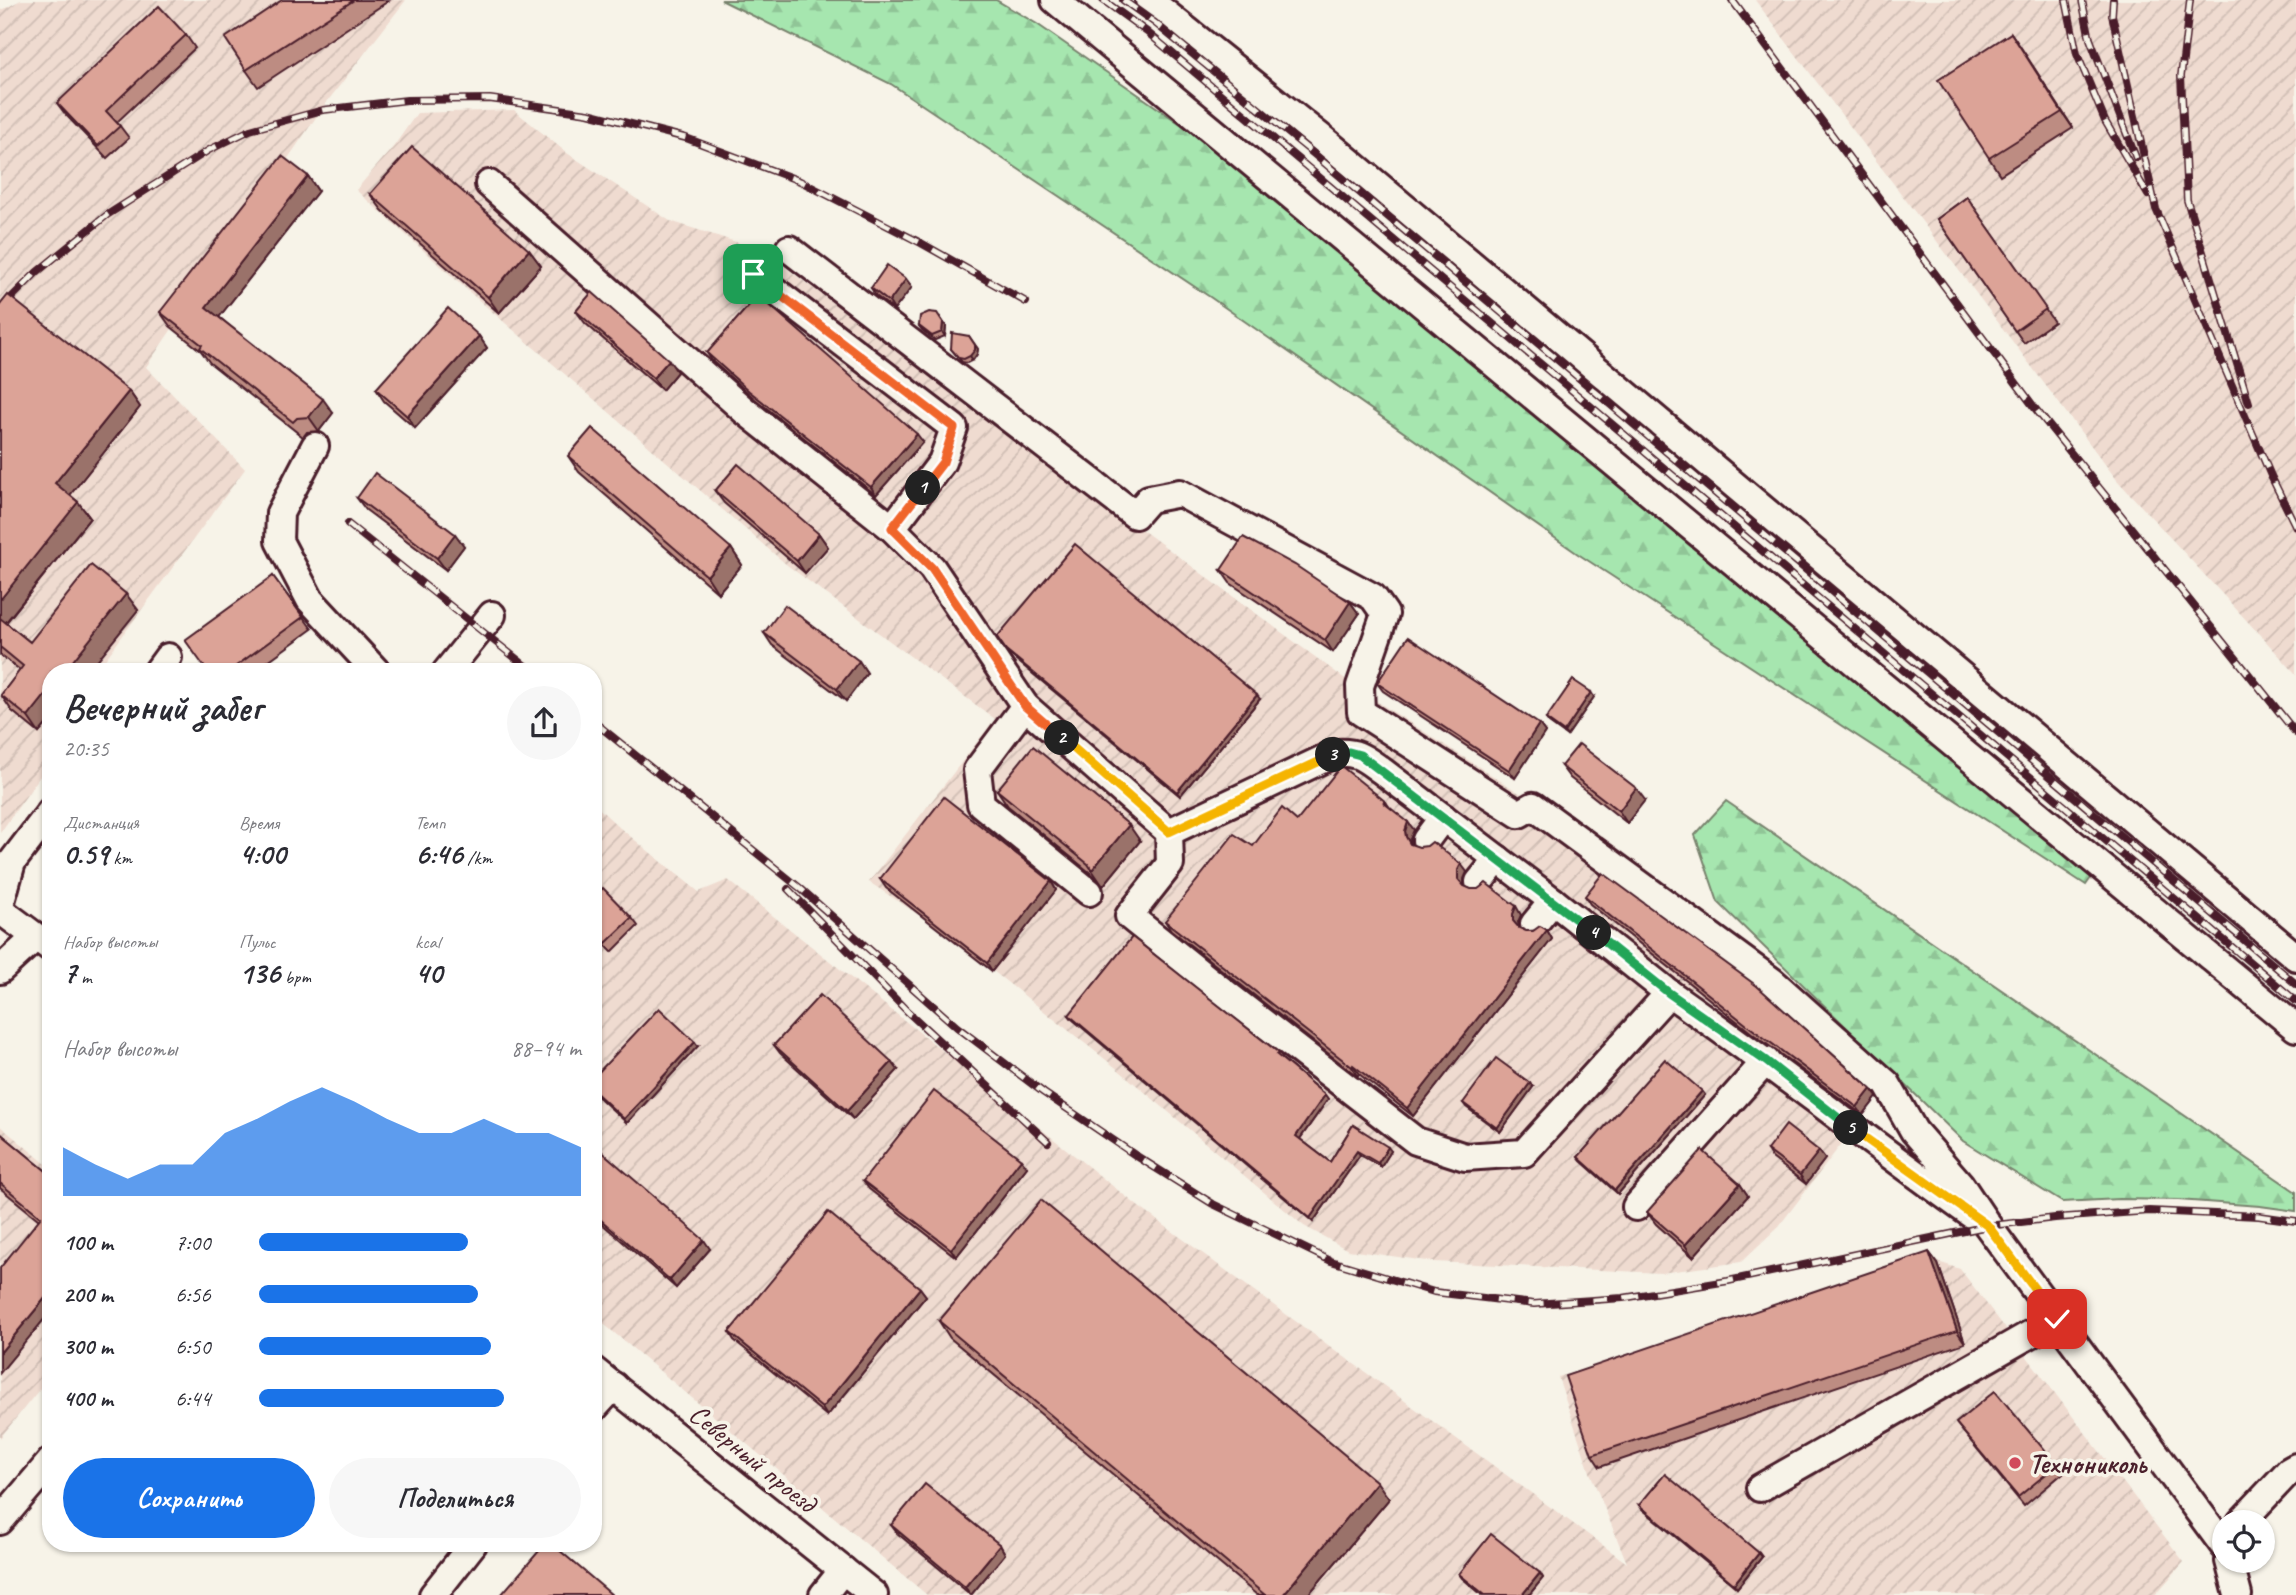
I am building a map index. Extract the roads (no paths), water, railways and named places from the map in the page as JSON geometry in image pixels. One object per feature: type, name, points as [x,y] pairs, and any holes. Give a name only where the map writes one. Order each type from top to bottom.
[{"type":"street","points":[[1055,0],[2296,1028]]},
{"type":"street","points":[[1149,0],[1324,140],[2296,957]]},
{"type":"street","points":[[489,184],[745,411],[892,528],[932,568],[1025,706],[1169,832],[1170,864],[1129,916],[1389,1109],[1416,1141],[1465,1157],[1524,1153],[1669,993]]},
{"type":"street","points":[[789,249],[1135,515],[1149,499],[1180,494],[1373,597],[1385,614],[1360,686],[1361,712],[1519,814],[1533,806],[1773,982],[1887,1084],[1914,1131],[1960,1184],[1988,1226],[2212,1529]]},
{"type":"street","points":[[753,274],[954,428],[943,462],[892,528]]},
{"type":"street","points":[[315,446],[280,513],[279,541],[310,600],[369,663]]},
{"type":"street","points":[[453,663],[492,615]]},
{"type":"street","points":[[1025,706],[977,770],[981,804],[1089,892]]},
{"type":"street","points":[[1169,832],[1336,753],[1360,755],[1375,781],[1443,817],[1669,993],[1766,1061],[1853,1129],[1988,1226]]},
{"type":"street","points":[[1426,840],[1443,817]]},
{"type":"street","points":[[42,823],[12,862],[0,907],[42,942]]},
{"type":"street","points":[[1479,882],[1498,859]]},
{"type":"street","points":[[1534,925],[1553,901]]},
{"type":"street","points":[[0,970],[42,944]]},
{"type":"street","points":[[1636,1207],[1766,1061]]},
{"type":"street","points":[[1760,1488],[2057,1319]]},
{"type":"street","name":"Северный проезд","points":[[603,1378],[874,1595]]},
{"type":"street","points":[[2252,1510],[2296,1467]]},
{"type":"street","points":[[0,1521],[42,1472]]},
{"type":"street","points":[[433,1595],[467,1552]]},
{"type":"street","points":[[823,1595],[843,1570]]},
{"type":"street","points":[[2232,1573],[2238,1595]]},
{"type":"railway","points":[[1103,0],[1147,32],[2296,1001]]},
{"type":"railway","points":[[1123,0],[1155,23],[1315,155],[2296,984]]},
{"type":"railway","points":[[1732,0],[2034,407],[2296,733]]},
{"type":"railway","points":[[2066,0],[2077,54],[2105,121],[2148,195]]},
{"type":"railway","points":[[2082,0],[2090,39],[2136,158]]},
{"type":"railway","points":[[2113,0],[2112,15],[2156,209],[2271,476],[2296,527]]},
{"type":"railway","points":[[2190,0],[2181,76],[2187,200],[2249,403]]},
{"type":"railway","points":[[0,309],[37,272],[107,215],[209,150],[250,130],[323,110],[407,100],[490,99],[588,113],[686,138],[800,181],[921,243],[1026,302]]},
{"type":"railway","points":[[348,524],[522,663]]},
{"type":"railway","points":[[602,728],[800,888],[957,1027],[1044,1093],[1135,1155],[1213,1204],[1331,1261],[1434,1292],[1534,1304],[1623,1298],[1728,1281],[1988,1226],[2055,1218],[2149,1211],[2259,1216],[2296,1221]]},
{"type":"railway","points":[[788,889],[908,1012],[1048,1142]]},
{"type":"place","name":"Технониколь","points":[[2015,1463]]}]
